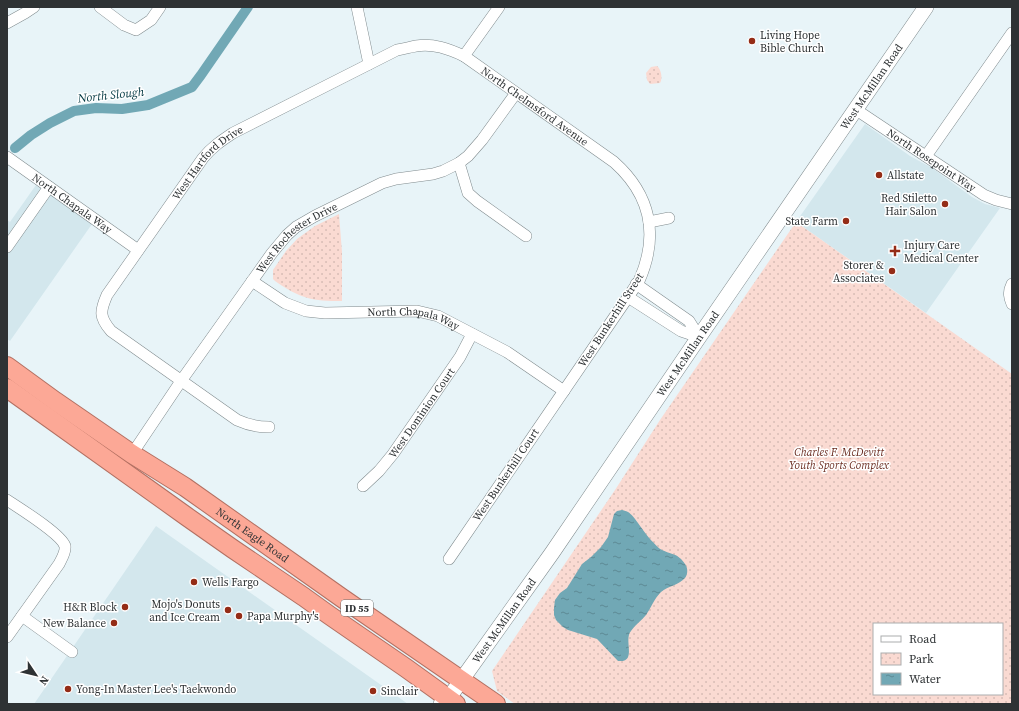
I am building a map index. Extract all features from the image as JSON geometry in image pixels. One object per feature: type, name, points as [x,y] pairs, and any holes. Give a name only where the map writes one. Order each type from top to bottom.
[{"type":"highway","name":"North Eagle Road","points":[[7,366],[132,454],[185,487],[496,704]]},
{"type":"highway","name":"North Eagle Road","points":[[7,388],[186,516],[406,668],[448,703]]},
{"type":"main road","name":"West McMillan Road","points":[[448,703],[461,680],[552,553],[699,336],[926,7]]},
{"type":"street","points":[[8,22],[34,7]]},
{"type":"street","points":[[100,7],[124,25],[136,30],[151,20],[160,7]]},
{"type":"street","points":[[357,7],[369,64]]},
{"type":"street","points":[[464,56],[497,9]]},
{"type":"street","points":[[926,156],[1012,33]]},
{"type":"street","name":"North Chelmsford Avenue","points":[[369,64],[397,50],[417,46],[429,45],[442,47],[464,56],[614,162],[629,178],[640,196],[649,222]]},
{"type":"street","name":"West Hartford Drive","points":[[181,381],[111,331],[102,317],[103,303],[107,294],[203,158],[218,142],[369,64]]},
{"type":"street","name":"West Rochester Drive","points":[[132,454],[181,381],[272,252],[283,239],[296,227],[315,216],[382,183],[396,179],[433,174],[444,171],[459,163],[468,156],[482,140],[516,93]]},
{"type":"street","name":"North Rosepoint Way","points":[[855,109],[984,195],[1012,204]]},
{"type":"street","name":"North Chapala Way","points":[[7,157],[138,250]]},
{"type":"street","points":[[459,163],[468,193],[526,236]]},
{"type":"street","points":[[7,247],[49,187]]},
{"type":"street","points":[[649,222],[669,218]]},
{"type":"street","name":"West Bunkerhill Street","points":[[564,390],[628,297],[643,271],[650,239],[649,222]]},
{"type":"street","name":"North Chapala Way","points":[[252,280],[286,303],[306,311],[325,313],[417,312],[438,316],[508,352],[564,390]]},
{"type":"street","points":[[636,284],[689,321],[699,336]]},
{"type":"street","points":[[1011,301],[1009,292],[1012,284]]},
{"type":"street","points":[[628,297],[681,331],[699,336]]},
{"type":"street","name":"West Dominion Court","points":[[363,486],[379,471],[393,454],[460,357],[472,334]]},
{"type":"street","points":[[181,381],[237,420],[247,425],[269,427]]},
{"type":"street","name":"West Bunkerhill Court","points":[[449,558],[564,390]]},
{"type":"street","points":[[7,500],[52,532],[61,540],[65,548],[64,555],[59,564],[7,637]]},
{"type":"street","points":[[22,616],[72,652]]},
{"type":"shaded area","points":[[865,124],[910,156],[932,168],[972,197],[985,204],[1000,208],[926,313],[796,222]]},
{"type":"shaded area","points":[[36,185],[92,224],[10,341],[7,339],[7,220],[10,222]]},
{"type":"shaded area","points":[[156,526],[408,704],[34,704]]},
{"type":"green space","points":[[657,66],[660,69],[661,81],[660,83],[650,84],[647,80],[646,73],[651,67]]},
{"type":"green space","points":[[339,214],[342,252],[342,301],[307,298],[292,292],[275,281],[273,279],[273,270],[286,251],[297,239],[315,226]]},
{"type":"green space","name":"Charles F. McDevitt Youth Sports Complex","points":[[796,222],[1012,374],[1012,704],[515,704],[497,691],[492,671],[615,490],[660,420]]},
{"type":"water","points":[[622,510],[631,514],[650,539],[659,548],[680,558],[686,566],[687,571],[683,580],[661,592],[654,601],[646,615],[629,635],[629,655],[624,661],[618,661],[597,639],[563,627],[556,620],[554,608],[555,600],[560,593],[567,588],[582,564],[601,547],[608,537],[614,514],[617,511]]},
{"type":"waterway","name":"North Slough","points":[[15,148],[31,135],[50,123],[74,111],[96,108],[122,109],[148,105],[192,87],[248,7]]},
{"type":"place","name":"Living Hope Bible Church","points":[[752,41]]},
{"type":"place","name":"Allstate","points":[[879,175]]},
{"type":"place","name":"Red Stiletto Hair Salon","points":[[945,204]]},
{"type":"place","name":"State Farm","points":[[846,221]]},
{"type":"place","name":"Injury Care Medical Center","points":[[895,251]]},
{"type":"place","name":"Storer & Associates","points":[[892,271]]},
{"type":"place","name":"Wells Fargo","points":[[194,582]]},
{"type":"place","name":"H&R Block","points":[[125,607]]},
{"type":"place","name":"Mojo's Donuts and Ice Cream","points":[[228,610]]},
{"type":"place","name":"Papa Murphy's","points":[[239,616]]},
{"type":"place","name":"New Balance","points":[[114,623]]},
{"type":"place","name":"Yong-In Master Lee's Taekwondo","points":[[68,689]]},
{"type":"place","name":"Sinclair","points":[[373,691]]}]
